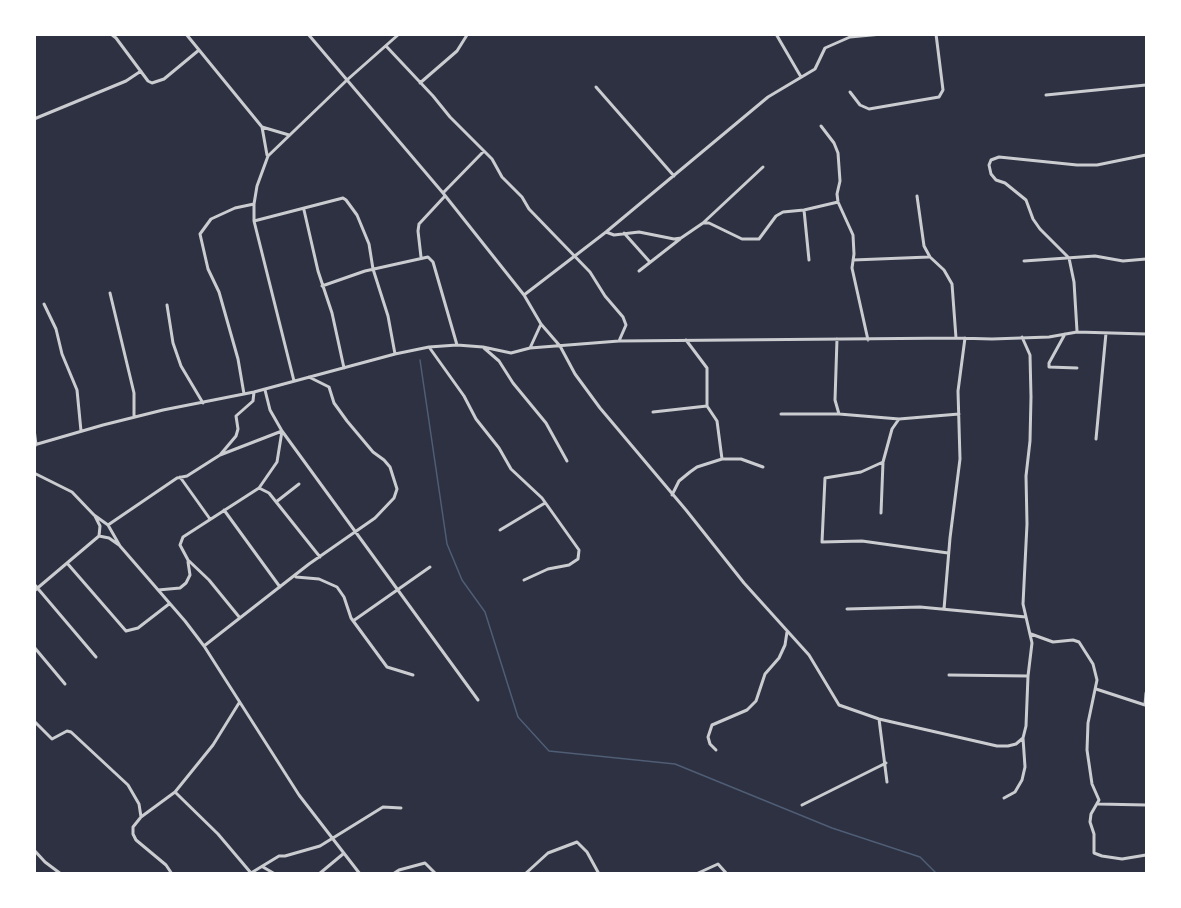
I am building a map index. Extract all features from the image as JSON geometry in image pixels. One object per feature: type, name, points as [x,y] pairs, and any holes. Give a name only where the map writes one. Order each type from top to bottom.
[{"type":"street","points":[[111,34],[148,81],[157,83],[199,50]]},
{"type":"street","points":[[186,34],[262,127],[268,156]]},
{"type":"street","points":[[308,34],[444,194],[524,295],[541,324],[560,346],[575,374],[593,399],[787,632],[809,655],[839,705],[879,719],[997,746],[1016,744],[1023,738]]},
{"type":"street","points":[[294,381],[254,221],[257,186],[268,156],[399,34]]},
{"type":"street","points":[[776,34],[801,77]]},
{"type":"street","points":[[524,295],[574,258],[768,97],[815,69],[822,51],[829,45],[850,38],[882,34]]},
{"type":"street","points":[[850,92],[864,108],[869,109],[939,97],[943,90],[936,34]]},
{"type":"street","points":[[420,83],[457,51],[467,35]]},
{"type":"street","points":[[386,46],[450,117],[492,159],[508,184],[522,197],[529,209],[590,272],[627,325],[619,341]]},
{"type":"street","points":[[34,119],[126,81],[141,71]]},
{"type":"street","points":[[1046,95],[1146,85]]},
{"type":"street","points":[[596,87],[674,176]]},
{"type":"street","points":[[820,126],[834,143],[838,153],[838,202],[853,235],[852,268],[868,340]]},
{"type":"street","points":[[262,127],[289,135]]},
{"type":"street","points":[[421,257],[419,224],[484,151]]},
{"type":"street","points":[[1077,332],[1074,282],[1069,258],[1040,229],[1033,219],[1026,200],[1005,183],[996,180],[991,174],[989,165],[991,160],[999,157],[1097,165],[1146,155]]},
{"type":"street","points":[[639,271],[704,223],[762,167]]},
{"type":"street","points":[[917,196],[924,246],[930,257],[944,270],[952,284],[956,338]]},
{"type":"street","points":[[254,221],[343,198],[346,200],[357,215],[369,244],[388,316],[395,354]]},
{"type":"street","points":[[704,223],[709,223],[742,239],[759,239],[776,216],[783,212],[838,202]]},
{"type":"street","points":[[244,394],[235,348],[219,292],[208,269],[200,234],[211,219],[235,208],[254,204]]},
{"type":"street","points":[[303,209],[322,286],[332,313],[344,368]]},
{"type":"street","points":[[804,210],[809,260]]},
{"type":"street","points":[[606,232],[614,235],[639,232],[674,239],[681,238]]},
{"type":"street","points":[[624,234],[650,261]]},
{"type":"street","points":[[1024,261],[1095,256],[1123,261],[1146,259]]},
{"type":"street","points":[[322,286],[374,269],[428,257],[433,262],[457,345]]},
{"type":"street","points":[[853,260],[930,257]]},
{"type":"street","points":[[110,292],[134,393],[134,417]]},
{"type":"street","points":[[44,304],[56,329],[62,354],[77,390],[81,431]]},
{"type":"street","points":[[167,305],[173,343],[181,366],[202,403]]},
{"type":"street","points":[[530,348],[541,324]]},
{"type":"street","points":[[34,429],[35,445],[134,417],[265,390],[395,354],[429,347],[457,345],[483,347],[511,353],[530,348],[619,341],[992,339],[1077,332],[1146,334]]},
{"type":"street","points":[[1096,439],[1106,333]]},
{"type":"street","points":[[1065,334],[1049,367],[1077,368]]},
{"type":"street","points":[[1004,798],[1015,792],[1022,780],[1025,767],[1023,738],[1026,726],[1032,643],[1023,604],[1027,524],[1026,476],[1030,441],[1031,396],[1030,355],[1022,337]]},
{"type":"street","points":[[945,609],[948,553],[960,459],[958,391],[965,338]]},
{"type":"street","points":[[837,339],[835,400],[839,414]]},
{"type":"street","points":[[686,340],[707,368],[707,406],[718,425],[722,459]]},
{"type":"street","points":[[429,347],[511,469],[546,503],[579,550],[579,555],[569,565],[548,568],[524,580]]},
{"type":"street","points":[[483,347],[499,361],[513,383],[546,423],[567,461]]},
{"type":"street","points":[[204,646],[356,532],[386,508],[394,498],[397,489],[390,468],[347,421],[334,403],[329,387],[309,377]]},
{"type":"street","points":[[265,390],[270,410],[282,431],[478,700]]},
{"type":"street","points":[[220,455],[236,436],[238,429],[236,417],[253,400],[254,392]]},
{"type":"street","points":[[653,412],[707,406]]},
{"type":"street","points":[[782,414],[839,414],[899,419],[959,414]]},
{"type":"street","points":[[881,513],[882,462],[892,429],[899,419]]},
{"type":"street","points":[[108,525],[180,477],[188,476],[220,455],[282,431]]},
{"type":"street","points":[[240,618],[209,580],[188,560],[181,550],[180,541],[259,488],[277,462],[282,431]]},
{"type":"street","points":[[672,495],[679,481],[690,472],[722,459],[741,459],[763,467]]},
{"type":"street","points":[[882,462],[861,472],[825,478],[822,542],[862,541],[948,553]]},
{"type":"street","points":[[34,473],[72,492],[94,515],[108,525],[120,546],[204,646],[299,795],[360,873]]},
{"type":"street","points":[[180,477],[210,519]]},
{"type":"street","points":[[276,502],[299,484]]},
{"type":"street","points":[[259,488],[269,493],[320,557]]},
{"type":"street","points":[[500,530],[546,503]]},
{"type":"street","points":[[224,510],[280,587]]},
{"type":"street","points":[[36,589],[99,536],[100,526],[94,515]]},
{"type":"street","points":[[99,536],[109,538],[120,546]]},
{"type":"street","points":[[158,590],[180,588],[186,583],[190,575],[188,560]]},
{"type":"street","points":[[67,563],[126,631],[138,628],[169,604]]},
{"type":"street","points":[[353,621],[430,567]]},
{"type":"street","points":[[295,577],[319,579],[337,587],[344,597],[353,621],[387,667],[413,675]]},
{"type":"street","points":[[34,584],[96,657]]},
{"type":"street","points":[[847,609],[920,607],[1026,617]]},
{"type":"street","points":[[716,750],[710,744],[708,737],[712,725],[747,710],[756,701],[765,674],[780,658],[787,632]]},
{"type":"street","points":[[1031,634],[1053,642],[1073,640],[1079,642],[1093,664],[1097,680],[1088,723],[1087,750],[1092,784],[1099,800],[1091,814],[1090,822],[1094,834],[1094,853],[1122,860],[1146,855]]},
{"type":"street","points":[[34,647],[65,684]]},
{"type":"street","points":[[949,675],[1028,676]]},
{"type":"street","points":[[1096,689],[1146,705],[1146,693]]},
{"type":"street","points":[[172,873],[166,865],[136,840],[133,828],[141,817],[175,792],[213,745],[239,703]]},
{"type":"street","points":[[879,719],[887,782]]},
{"type":"street","points":[[34,721],[51,739],[67,731],[71,732],[128,785],[139,804],[141,817]]},
{"type":"street","points":[[802,805],[886,763]]},
{"type":"street","points":[[175,792],[218,834],[248,872],[254,872],[274,858],[309,849],[332,839],[383,807],[401,808]]},
{"type":"street","points":[[1098,804],[1146,805]]},
{"type":"street","points":[[525,873],[548,853],[577,842],[587,852],[599,873]]},
{"type":"street","points":[[34,850],[45,862],[61,873]]},
{"type":"street","points":[[319,873],[344,854]]},
{"type":"street","points":[[393,873],[425,862],[436,873]]},
{"type":"street","points":[[696,873],[718,864],[728,873]]},
{"type":"street","points":[[263,867],[275,873]]},
{"type":"waterway","points":[[420,360],[447,544],[462,580],[485,612],[518,717],[549,751],[675,764],[832,828],[920,857],[937,874]]}]
